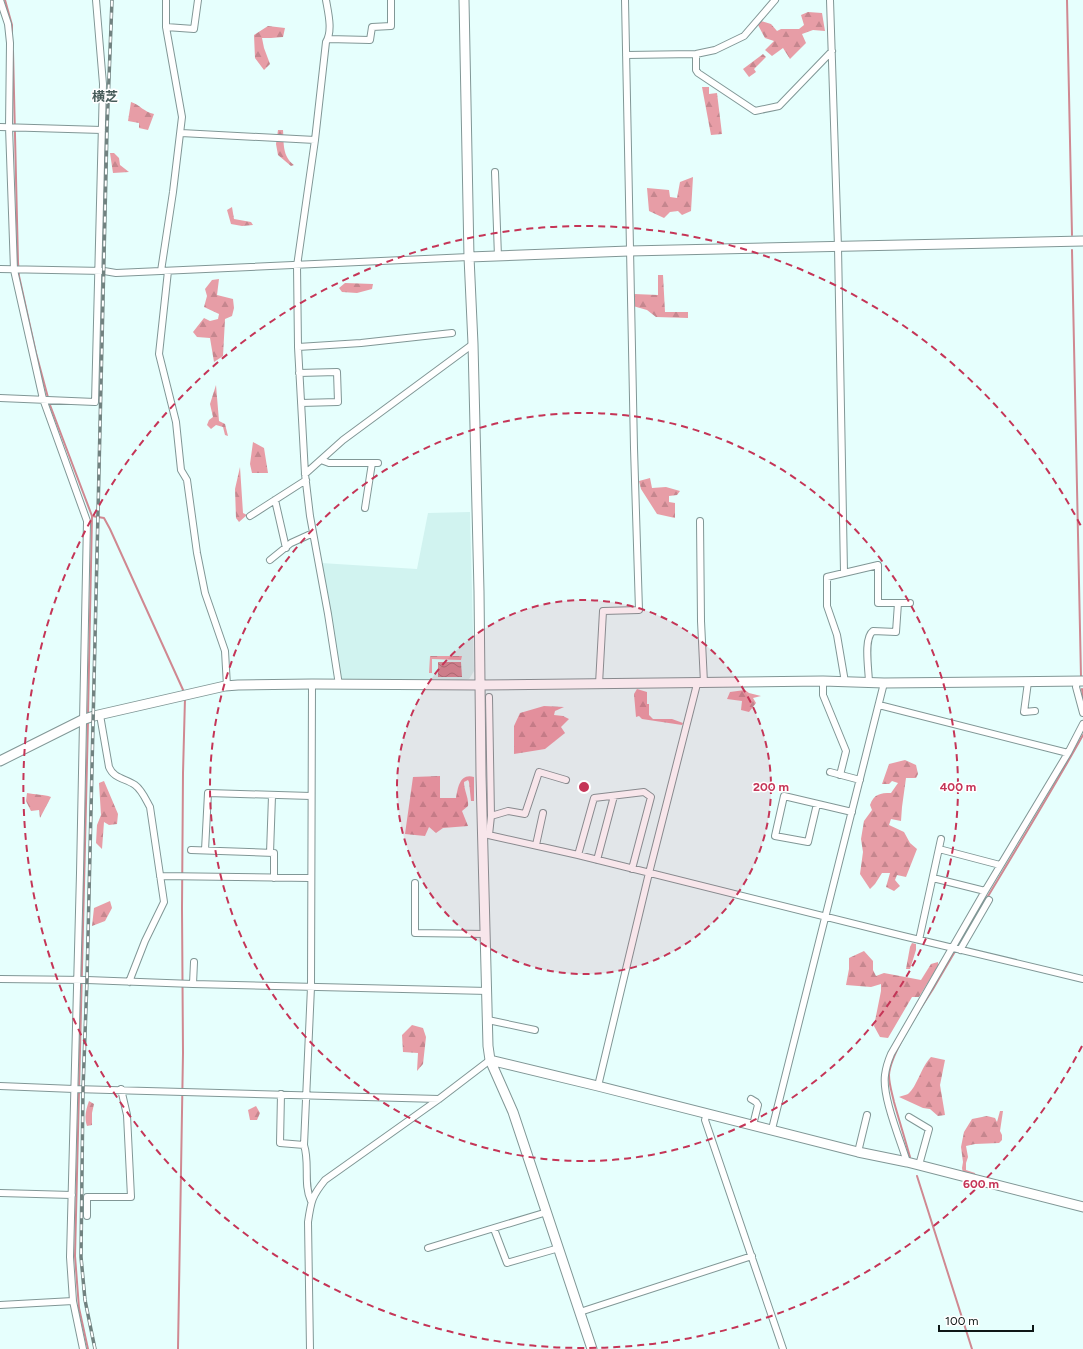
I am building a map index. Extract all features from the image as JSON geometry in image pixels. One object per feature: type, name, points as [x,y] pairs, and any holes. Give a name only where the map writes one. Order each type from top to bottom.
[{"type":"street","points":[[0,0],[8,24],[10,43],[10,128],[14,270],[43,399],[86,521],[89,718],[77,980],[76,1089],[70,1257],[73,1301],[83,1349]]},
{"type":"street","points":[[0,398],[95,402],[103,84],[96,0]]},
{"type":"street","points":[[161,271],[174,192],[182,117],[166,27],[166,0]]},
{"type":"street","points":[[166,27],[194,29],[198,0]]},
{"type":"street","points":[[326,0],[329,18],[328,39],[326,42],[315,140],[297,266],[298,347],[306,477],[313,533],[339,684]]},
{"type":"street","points":[[328,39],[370,40],[372,27],[391,26],[391,0]]},
{"type":"street","points":[[464,0],[469,257],[474,344],[480,685],[486,835],[486,934],[490,1060],[513,1112],[592,1349]]},
{"type":"street","points":[[599,684],[603,611],[639,610],[629,251],[625,0]]},
{"type":"street","points":[[626,55],[696,54],[715,50],[744,36],[775,0]]},
{"type":"street","points":[[830,0],[838,247],[844,572]]},
{"type":"street","points":[[696,54],[696,70],[698,73],[755,110],[779,106],[832,51]]},
{"type":"street","points":[[0,127],[102,130]]},
{"type":"street","points":[[181,133],[315,140]]},
{"type":"street","points":[[495,172],[498,257]]},
{"type":"street","points":[[0,270],[98,271],[116,273],[629,251],[1083,241]]},
{"type":"street","points":[[168,271],[159,354],[176,422],[181,470],[187,480],[197,553],[205,593],[225,651],[227,686]]},
{"type":"street","points":[[298,347],[452,333]]},
{"type":"street","points":[[250,516],[306,477],[321,460],[343,440],[474,344]]},
{"type":"street","points":[[299,373],[337,372],[338,402],[301,403]]},
{"type":"street","points":[[321,460],[329,463],[375,463],[365,508]]},
{"type":"street","points":[[275,500],[286,548]]},
{"type":"street","points":[[598,1086],[649,873],[700,684],[700,522]]},
{"type":"street","points":[[270,560],[291,543],[313,533]]},
{"type":"street","points":[[845,682],[837,635],[828,606],[827,577],[878,565],[878,603],[910,603]]},
{"type":"street","points":[[869,683],[867,645],[869,636],[873,631],[896,632],[898,603]]},
{"type":"street","points":[[0,761],[89,718],[227,686],[312,684],[480,685],[1080,681]]},
{"type":"street","points":[[1080,681],[1076,687],[1083,713]]},
{"type":"street","points":[[823,682],[823,695],[846,751],[840,775]]},
{"type":"street","points":[[1028,682],[1024,712],[1035,712]]},
{"type":"street","points":[[772,1129],[884,683]]},
{"type":"street","points":[[311,1201],[307,1194],[307,1154],[304,1145],[305,1095],[311,987],[310,878],[312,684]]},
{"type":"street","points":[[486,835],[491,816],[489,697]]},
{"type":"street","points":[[879,705],[1068,753]]},
{"type":"street","points":[[89,718],[111,772],[117,777],[136,786],[150,807],[164,902],[145,941],[130,982]]},
{"type":"street","points":[[907,1162],[887,1098],[885,1076],[886,1065],[893,1049],[985,891],[1068,753],[1083,724]]},
{"type":"street","points":[[491,816],[508,811],[525,814],[539,772],[566,780]]},
{"type":"street","points":[[830,772],[860,780]]},
{"type":"street","points":[[578,855],[594,798],[644,792],[651,797],[632,868]]},
{"type":"street","points":[[205,850],[208,794],[311,796]]},
{"type":"street","points":[[270,853],[272,796]]},
{"type":"street","points":[[597,860],[614,796]]},
{"type":"street","points":[[817,804],[808,842],[775,836],[784,796],[852,812]]},
{"type":"street","points":[[536,845],[544,813]]},
{"type":"street","points":[[486,835],[536,845],[632,868],[919,940],[1083,979]]},
{"type":"street","points":[[919,940],[941,839]]},
{"type":"street","points":[[939,849],[1000,866]]},
{"type":"street","points":[[191,850],[274,853],[274,878]]},
{"type":"street","points":[[160,876],[310,878]]},
{"type":"street","points":[[933,878],[985,891]]},
{"type":"street","points":[[415,882],[415,933],[486,934]]},
{"type":"street","points":[[960,950],[989,900]]},
{"type":"street","points":[[193,984],[194,962]]},
{"type":"street","points":[[0,979],[488,991]]},
{"type":"street","points":[[488,1020],[535,1030]]},
{"type":"street","points":[[490,1060],[772,1129],[858,1152],[907,1162],[1083,1207]]},
{"type":"street","points":[[310,1349],[308,1222],[311,1201],[325,1180],[439,1099],[490,1060]]},
{"type":"street","points":[[0,1086],[439,1099]]},
{"type":"street","points":[[87,1216],[87,1197],[131,1197],[127,1115],[121,1089]]},
{"type":"street","points":[[281,1094],[280,1143],[304,1145]]},
{"type":"street","points":[[751,1099],[758,1105],[753,1125]]},
{"type":"street","points":[[707,1113],[705,1120],[783,1349]]},
{"type":"street","points":[[858,1152],[867,1115]]},
{"type":"street","points":[[909,1117],[929,1129],[919,1165]]},
{"type":"street","points":[[0,1193],[72,1195]]},
{"type":"street","points":[[428,1248],[547,1212]]},
{"type":"street","points":[[494,1229],[507,1263],[558,1248]]},
{"type":"street","points":[[580,1312],[752,1256]]},
{"type":"street","points":[[0,1305],[73,1301]]},
{"type":"shaded area","points":[[470,512],[474,671],[469,679],[458,681],[341,679],[321,563],[417,569],[428,513]]},
{"type":"green space","points":[[808,12],[822,13],[825,31],[813,30],[802,34],[806,43],[790,59],[783,48],[772,56],[765,50],[774,41],[765,38],[758,25],[761,21],[771,24],[777,31],[781,29],[799,29],[804,25],[801,15]]},
{"type":"green space","points":[[268,26],[285,28],[283,37],[262,38],[270,64],[264,70],[255,58],[254,35]]},
{"type":"green space","points":[[763,54],[766,57],[754,69],[756,72],[749,77],[743,69]]},
{"type":"green space","points":[[702,87],[709,87],[709,94],[717,93],[722,134],[711,135]]},
{"type":"green space","points":[[131,102],[147,112],[154,114],[148,130],[139,128],[139,123],[128,121]]},
{"type":"green space","points":[[278,130],[283,130],[287,158],[294,165],[291,166],[278,155],[276,144]]},
{"type":"green space","points":[[110,153],[114,153],[119,158],[120,165],[129,172],[113,173]]},
{"type":"green space","points":[[693,177],[691,211],[682,215],[678,211],[670,212],[664,218],[649,211],[647,188],[669,190],[670,197],[677,198],[680,182]]},
{"type":"green space","points":[[232,207],[234,219],[251,222],[253,225],[242,226],[231,224],[227,210]]},
{"type":"green space","points":[[658,275],[663,275],[665,312],[688,312],[688,318],[656,317],[647,310],[633,306],[634,294],[658,295]]},
{"type":"green space","points":[[219,279],[217,295],[233,299],[234,308],[232,316],[225,319],[223,356],[214,362],[210,338],[197,337],[193,332],[204,318],[210,321],[218,319],[219,314],[204,307],[207,296],[205,289],[212,280]]},
{"type":"green space","points":[[345,283],[373,284],[372,289],[357,293],[342,292],[339,288]]},
{"type":"green space","points":[[216,385],[219,421],[225,424],[228,436],[225,435],[223,427],[216,425],[211,429],[207,425],[209,420],[213,417],[210,404]]},
{"type":"green space","points":[[253,442],[264,448],[268,473],[252,473],[250,464]]},
{"type":"green space","points":[[240,467],[243,513],[247,515],[239,522],[236,518],[235,489]]},
{"type":"green space","points":[[650,478],[652,488],[666,487],[680,491],[677,495],[669,496],[669,502],[675,503],[675,518],[657,514],[641,489],[639,481]]},
{"type":"green space","points":[[430,656],[462,656],[461,660],[432,659],[432,673],[429,673]]},
{"type":"green space","points":[[637,689],[647,692],[649,715],[653,719],[672,719],[683,723],[682,725],[642,719],[639,716],[636,717],[634,694]]},
{"type":"green space","points":[[745,690],[749,693],[761,696],[753,698],[756,703],[749,712],[741,710],[742,701],[727,699],[730,692]]},
{"type":"green space","points":[[544,706],[564,707],[555,711],[554,715],[563,716],[569,719],[561,727],[565,733],[545,749],[514,754],[514,726],[520,713]]},
{"type":"green space","points":[[905,760],[916,765],[918,774],[916,778],[906,778],[901,821],[891,819],[889,825],[904,832],[910,843],[917,849],[906,877],[897,875],[895,880],[900,886],[894,891],[886,887],[890,873],[882,873],[870,889],[860,874],[863,852],[861,839],[864,821],[872,810],[870,805],[873,798],[884,793],[891,793],[898,783],[892,781],[889,784],[882,784],[889,764]]},
{"type":"green space","points":[[440,776],[440,798],[456,798],[460,782],[466,777],[474,777],[474,801],[471,801],[468,780],[464,782],[468,806],[462,811],[468,826],[443,828],[436,833],[429,827],[425,836],[405,834],[413,777]]},
{"type":"green space","points":[[104,781],[118,814],[117,824],[109,825],[104,822],[102,849],[96,843],[97,825],[101,815],[99,783]]},
{"type":"green space","points":[[27,793],[51,797],[40,818],[39,810],[31,811],[26,801]]},
{"type":"green space","points":[[110,901],[112,908],[105,921],[92,926],[94,908]]},
{"type":"green space","points":[[912,943],[916,944],[916,950],[910,969],[906,969],[910,947]]},
{"type":"green space","points":[[864,951],[873,961],[873,970],[876,976],[884,973],[921,980],[931,964],[938,962],[938,966],[919,997],[912,997],[888,1038],[880,1037],[874,1026],[881,984],[871,987],[846,985],[849,969],[849,958]]},
{"type":"green space","points":[[412,1025],[423,1028],[426,1037],[423,1064],[417,1071],[418,1053],[403,1052],[402,1035]]},
{"type":"green space","points":[[931,1057],[945,1060],[940,1085],[945,1115],[938,1116],[930,1109],[923,1108],[899,1097],[908,1094],[911,1091],[924,1066]]},
{"type":"green space","points":[[89,1101],[94,1104],[92,1125],[87,1126],[86,1114]]},
{"type":"green space","points":[[256,1106],[260,1113],[257,1120],[250,1120],[248,1110]]},
{"type":"green space","points":[[1000,1111],[1003,1111],[1000,1131],[1002,1140],[999,1143],[966,1146],[968,1157],[966,1170],[975,1173],[976,1177],[963,1174],[961,1147],[964,1132],[972,1119],[987,1116],[995,1118],[997,1122]]},
{"type":"water","points":[[438,662],[461,662],[462,677],[438,677]]},
{"type":"waterway","points":[[5,0],[12,25],[12,39]]},
{"type":"waterway","points":[[1067,0],[1072,235]]},
{"type":"waterway","points":[[13,51],[19,276],[36,353],[50,405],[92,516],[88,715]]},
{"type":"waterway","points":[[1072,250],[1081,677]]},
{"type":"waterway","points":[[92,516],[104,518],[110,529],[184,692]]},
{"type":"waterway","points":[[1082,689],[1083,697]]},
{"type":"waterway","points":[[178,1349],[183,1053],[182,908],[185,698]]},
{"type":"waterway","points":[[88,721],[75,1256],[79,1308],[88,1349]]},
{"type":"waterway","points":[[910,1157],[894,1102],[890,1082],[889,1075],[895,1055],[914,1019],[1083,735]]},
{"type":"waterway","points":[[917,1176],[972,1349]]},
{"type":"railway","points":[[95,1349],[85,1300],[81,1257],[83,1089],[87,980],[107,130],[112,0]]},
{"type":"district","name":"横芝","points":[[105,96]]}]
